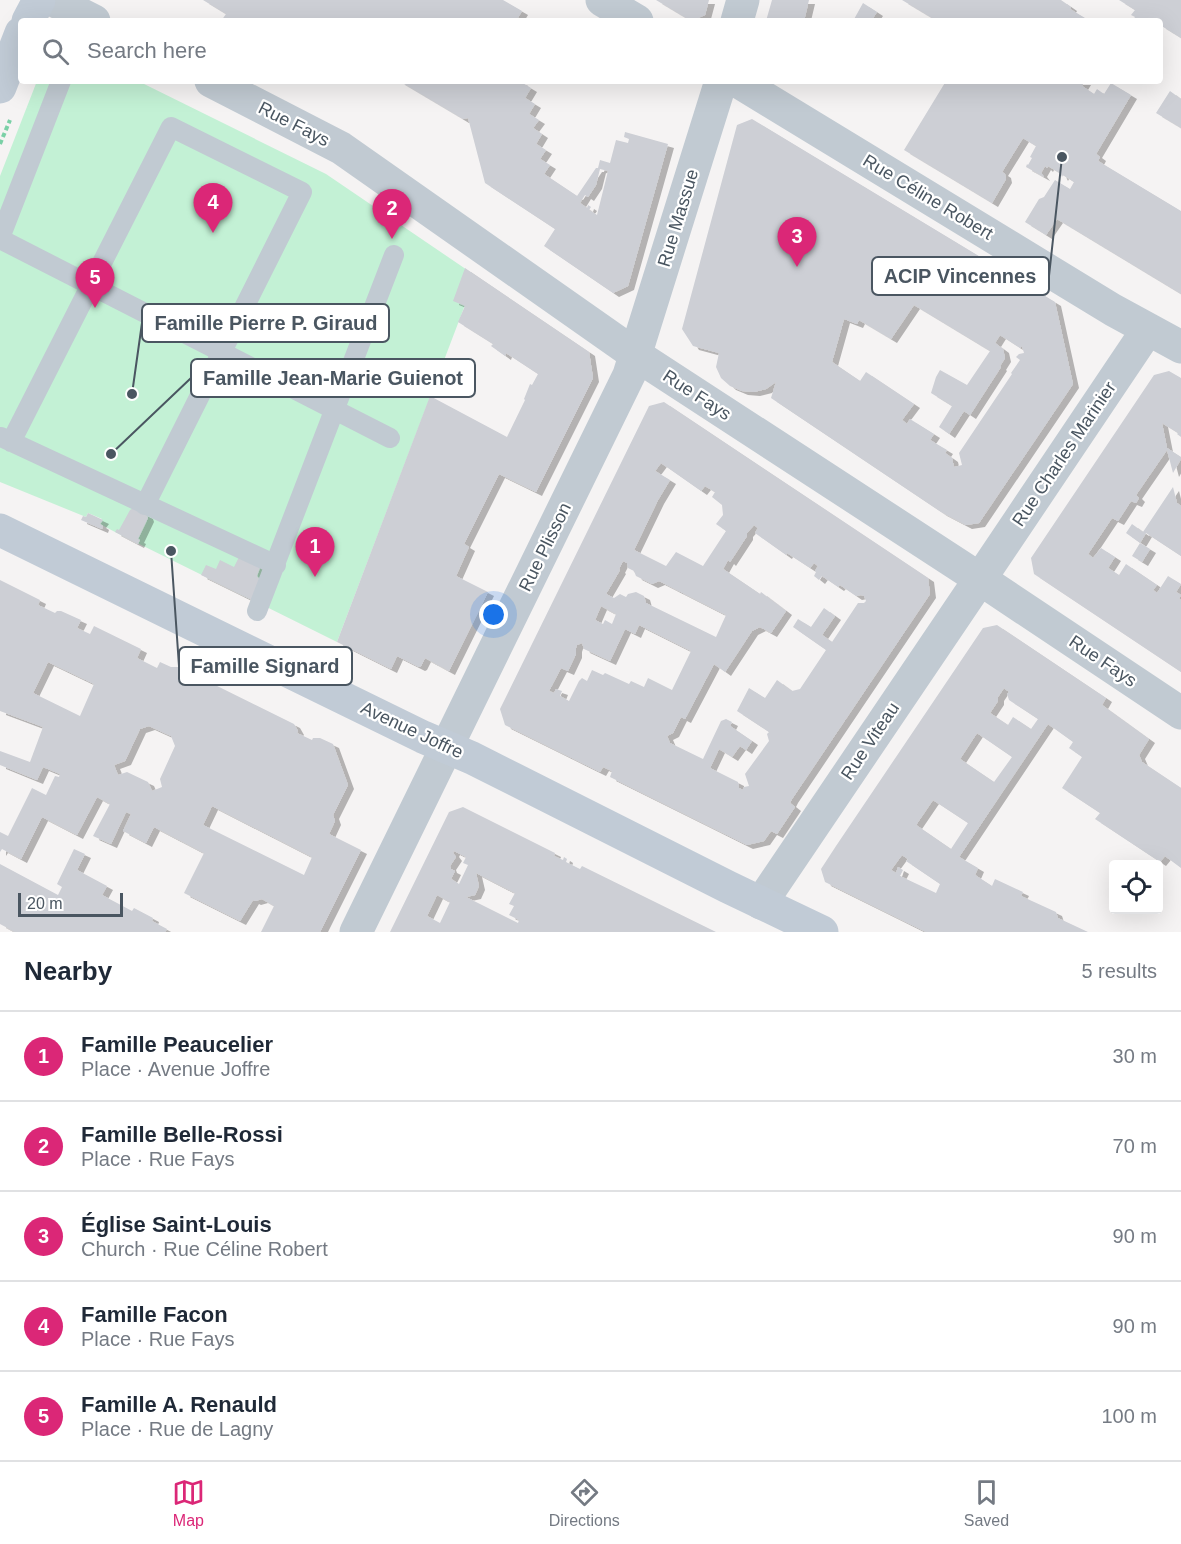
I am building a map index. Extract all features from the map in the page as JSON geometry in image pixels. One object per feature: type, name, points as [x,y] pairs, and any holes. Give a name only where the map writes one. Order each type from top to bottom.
[{"type":"main road","points":[[30,18],[39,0]]},
{"type":"main road","points":[[0,87],[18,41]]},
{"type":"main road","name":"Avenue Joffre","points":[[0,530],[472,758],[822,932]]},
{"type":"street","points":[[53,0],[88,18]]},
{"type":"street","points":[[602,0],[632,18]]},
{"type":"street","points":[[738,18],[743,0]]},
{"type":"street","name":"Rue Fays","points":[[217,84],[341,148],[636,355],[1181,713]]},
{"type":"street","name":"Rue Massue","points":[[636,355],[720,84]]},
{"type":"street","name":"Rue Céline Robert","points":[[742,84],[1113,310],[1181,347]]},
{"type":"street","name":"Rue Charles Marinier","points":[[980,579],[1148,329]]},
{"type":"street","name":"Rue Plisson","points":[[356,932],[629,375],[636,355]]},
{"type":"street","name":"Rue Viteau","points":[[761,903],[980,579]]},
{"type":"lane","points":[[60,84],[0,238],[390,438]]},
{"type":"lane","points":[[145,505],[302,192],[171,126],[91,284],[5,440],[145,505],[276,565]]},
{"type":"lane","points":[[257,611],[394,255]]},
{"type":"green space","points":[[36,84],[144,84],[326,174],[476,276],[337,642],[115,532],[100,524],[102,519],[88,513],[86,517],[0,482],[0,176]]},
{"type":"building","points":[[203,0],[503,0],[522,11],[518,18],[223,18],[226,14]]},
{"type":"building","points":[[656,0],[709,0],[705,15],[698,18],[686,18]]},
{"type":"building","points":[[772,0],[809,0],[805,18],[767,18]]},
{"type":"building","points":[[902,0],[1061,0],[1085,18],[932,18]]},
{"type":"building","points":[[1119,0],[1181,0],[1181,38],[1163,27],[1163,18],[1134,18],[1131,15],[1135,10]]},
{"type":"building","points":[[863,3],[877,12],[873,18],[855,18]]},
{"type":"building","points":[[404,84],[524,84],[531,88],[525,98],[535,104],[529,114],[539,120],[533,128],[542,134],[536,144],[546,150],[540,159],[550,165],[544,174],[577,196],[598,168],[600,160],[610,163],[616,140],[628,143],[629,139],[624,137],[625,132],[668,144],[628,286],[613,293],[544,246],[555,229],[485,183],[468,118],[463,119]],"holes":[[[600,169],[608,171],[597,215],[589,210],[591,207],[588,205],[587,208],[580,203],[585,195],[588,197],[596,185]]]},
{"type":"building","points":[[944,84],[1083,84],[1082,86],[1094,94],[1097,89],[1104,94],[1113,84],[1131,95],[1096,154],[1100,157],[1098,161],[1181,211],[1181,294],[1057,219],[1046,235],[1025,222],[1039,199],[1044,197],[1055,180],[1070,189],[1074,182],[1063,175],[1062,177],[1060,173],[1048,166],[1047,168],[1045,166],[1041,173],[1044,177],[1026,167],[1036,146],[1023,138],[1002,172],[1006,179],[992,203],[904,150]]},
{"type":"building","points":[[1170,91],[1181,99],[1181,128],[1156,113]]},
{"type":"building","points":[[752,119],[1055,302],[1073,384],[979,523],[966,525],[941,512],[771,398],[776,382],[766,389],[754,392],[742,391],[730,386],[721,378],[716,367],[719,353],[693,346],[682,329],[737,125]],"holes":[[[914,305],[990,351],[967,385],[940,370],[931,393],[952,406],[939,427],[949,434],[964,411],[970,415],[1001,367],[1005,358],[1003,349],[995,343],[1000,335],[1020,348],[1022,346],[1024,353],[1016,357],[1020,360],[1012,374],[959,453],[962,465],[954,467],[952,458],[945,453],[947,450],[930,440],[934,434],[910,419],[907,424],[902,420],[914,404],[866,372],[860,381],[832,362],[844,319],[857,324],[859,320],[891,339]]]},
{"type":"building","points":[[465,268],[589,352],[593,378],[536,492],[499,474],[464,544],[469,547],[456,576],[488,592],[449,671],[425,658],[419,667],[397,656],[391,669],[337,642],[430,396],[507,437],[530,384],[532,385],[538,374],[506,353],[505,356],[491,346],[493,344],[458,322],[465,306],[453,301]]},
{"type":"building","points":[[1169,371],[1181,378],[1181,437],[1162,423],[1167,448],[1181,459],[1173,473],[1167,450],[1136,495],[1139,498],[1136,503],[1131,501],[1118,521],[1112,518],[1088,554],[1093,558],[1101,548],[1115,557],[1108,568],[1119,575],[1126,564],[1157,585],[1153,590],[1157,593],[1168,576],[1181,584],[1176,592],[1181,595],[1179,599],[1181,600],[1181,672],[1034,574],[1031,558],[1154,375]]},
{"type":"building","points":[[664,402],[928,578],[930,594],[792,799],[790,803],[795,807],[777,834],[771,831],[764,841],[747,845],[610,777],[612,771],[603,767],[600,772],[505,725],[500,709],[649,406]],"holes":[[[661,463],[701,491],[705,486],[715,492],[712,497],[722,505],[723,515],[716,524],[726,531],[703,566],[676,552],[666,566],[634,550],[670,480],[655,471]],[[754,525],[758,528],[755,533],[786,555],[787,553],[810,568],[814,563],[818,566],[814,576],[819,580],[822,576],[856,596],[864,596],[866,601],[858,603],[832,642],[822,635],[835,616],[824,608],[811,627],[798,619],[793,627],[826,650],[800,689],[792,691],[777,680],[765,698],[749,688],[737,711],[769,732],[767,734],[769,741],[745,774],[749,786],[744,787],[743,790],[739,788],[738,782],[710,768],[719,749],[732,757],[740,746],[746,750],[752,741],[730,726],[732,722],[726,719],[721,721],[703,759],[670,743],[667,736],[673,733],[681,717],[685,719],[714,664],[725,672],[752,631],[760,627],[771,633],[786,611],[761,592],[760,594],[723,569]],[[623,561],[636,576],[652,584],[659,581],[726,615],[716,637],[646,603],[644,596],[636,592],[626,597],[620,594],[614,598],[606,594]],[[601,606],[616,614],[612,624],[605,620],[603,624],[595,620]],[[639,625],[691,651],[672,690],[648,678],[644,687],[631,681],[629,684],[592,670],[587,681],[582,678],[579,681],[569,701],[560,696],[562,691],[556,689],[554,693],[549,691],[561,668],[568,671],[576,654],[577,645],[582,643],[584,649],[610,661],[625,629],[635,634]]]},
{"type":"building","points":[[1173,487],[1177,503],[1181,506],[1181,556],[1146,533],[1140,543],[1126,533],[1132,524],[1143,532]]},
{"type":"building","points":[[133,508],[147,515],[148,518],[138,544],[115,532],[119,530]]},
{"type":"building","points":[[88,513],[103,520],[100,524],[103,526],[102,529],[81,520]]},
{"type":"building","points":[[1140,543],[1150,549],[1142,562],[1132,556]]},
{"type":"building","points":[[240,555],[261,565],[257,576],[260,580],[254,601],[201,575],[206,565],[216,569],[220,560],[234,567]]},
{"type":"building","points":[[0,580],[40,600],[38,605],[55,613],[61,611],[81,620],[77,628],[90,634],[94,626],[141,649],[137,658],[157,668],[160,662],[171,667],[178,667],[184,670],[188,678],[195,681],[205,680],[294,724],[297,733],[312,740],[320,738],[333,744],[348,785],[333,815],[335,821],[329,834],[361,850],[320,932],[261,932],[274,906],[262,899],[253,900],[240,921],[184,893],[204,853],[154,827],[146,843],[123,831],[131,814],[126,812],[111,844],[93,836],[110,804],[97,797],[77,835],[42,817],[21,859],[2,849],[0,852],[0,832],[8,836],[32,788],[46,795],[55,776],[59,777],[60,774],[43,767],[37,780],[0,765],[0,751],[30,762],[43,727],[0,711]],"holes":[[[48,662],[94,684],[80,716],[33,693]],[[149,726],[171,736],[175,746],[160,779],[162,787],[152,791],[148,782],[127,772],[118,775],[114,765],[125,761],[140,729]],[[212,806],[312,857],[304,875],[203,825]]]},
{"type":"building","points":[[997,625],[1106,698],[1102,705],[1149,739],[1139,755],[1142,762],[1181,788],[1181,868],[1165,856],[1162,860],[1157,860],[1095,819],[1100,813],[1062,788],[1082,757],[1069,748],[1073,742],[1048,724],[959,857],[978,868],[975,875],[992,886],[995,879],[1023,892],[1021,896],[1056,912],[1058,918],[1088,932],[926,932],[825,882],[821,869],[983,628]],"holes":[[[1004,688],[1009,692],[1007,694],[1009,700],[1038,719],[1031,729],[1013,717],[1008,725],[990,713]],[[977,733],[1012,757],[994,782],[960,759]],[[933,800],[968,823],[951,849],[916,825]],[[902,855],[908,859],[906,861],[940,884],[936,893],[900,876],[903,870],[898,867],[896,873],[891,870]]]},
{"type":"building","points":[[463,807],[555,853],[554,856],[563,860],[564,857],[567,859],[566,862],[580,869],[582,866],[716,932],[390,932],[449,812]],"holes":[[[454,851],[466,857],[463,863],[468,865],[459,884],[451,879],[455,871],[450,866],[456,857]],[[476,873],[515,893],[509,904],[514,906],[509,915],[519,920],[518,923],[466,897],[475,895],[479,886]],[[437,895],[450,902],[440,923],[427,916]]]},
{"type":"building","points":[[74,849],[85,854],[77,870],[107,886],[102,895],[132,911],[134,908],[153,918],[152,921],[167,929],[165,932],[15,932],[0,924],[0,864],[58,895],[62,887],[57,884]]},
{"type":"place","name":"ACIP Vincennes","points":[[1062,157]]},
{"type":"place","name":"Famille Facon","points":[[213,233]]},
{"type":"place","name":"Famille Belle-Rossi","points":[[392,239]]},
{"type":"place","name":"Église Saint-Louis","points":[[797,267]]},
{"type":"place","name":"Famille A. Renauld","points":[[95,308]]},
{"type":"place","name":"Famille Pierre P. Giraud","points":[[132,394]]},
{"type":"place","name":"Famille Jean-Marie Guienot","points":[[111,454]]},
{"type":"place","name":"Famille Signard","points":[[171,551]]},
{"type":"place","name":"Famille Peaucelier","points":[[315,577]]}]
